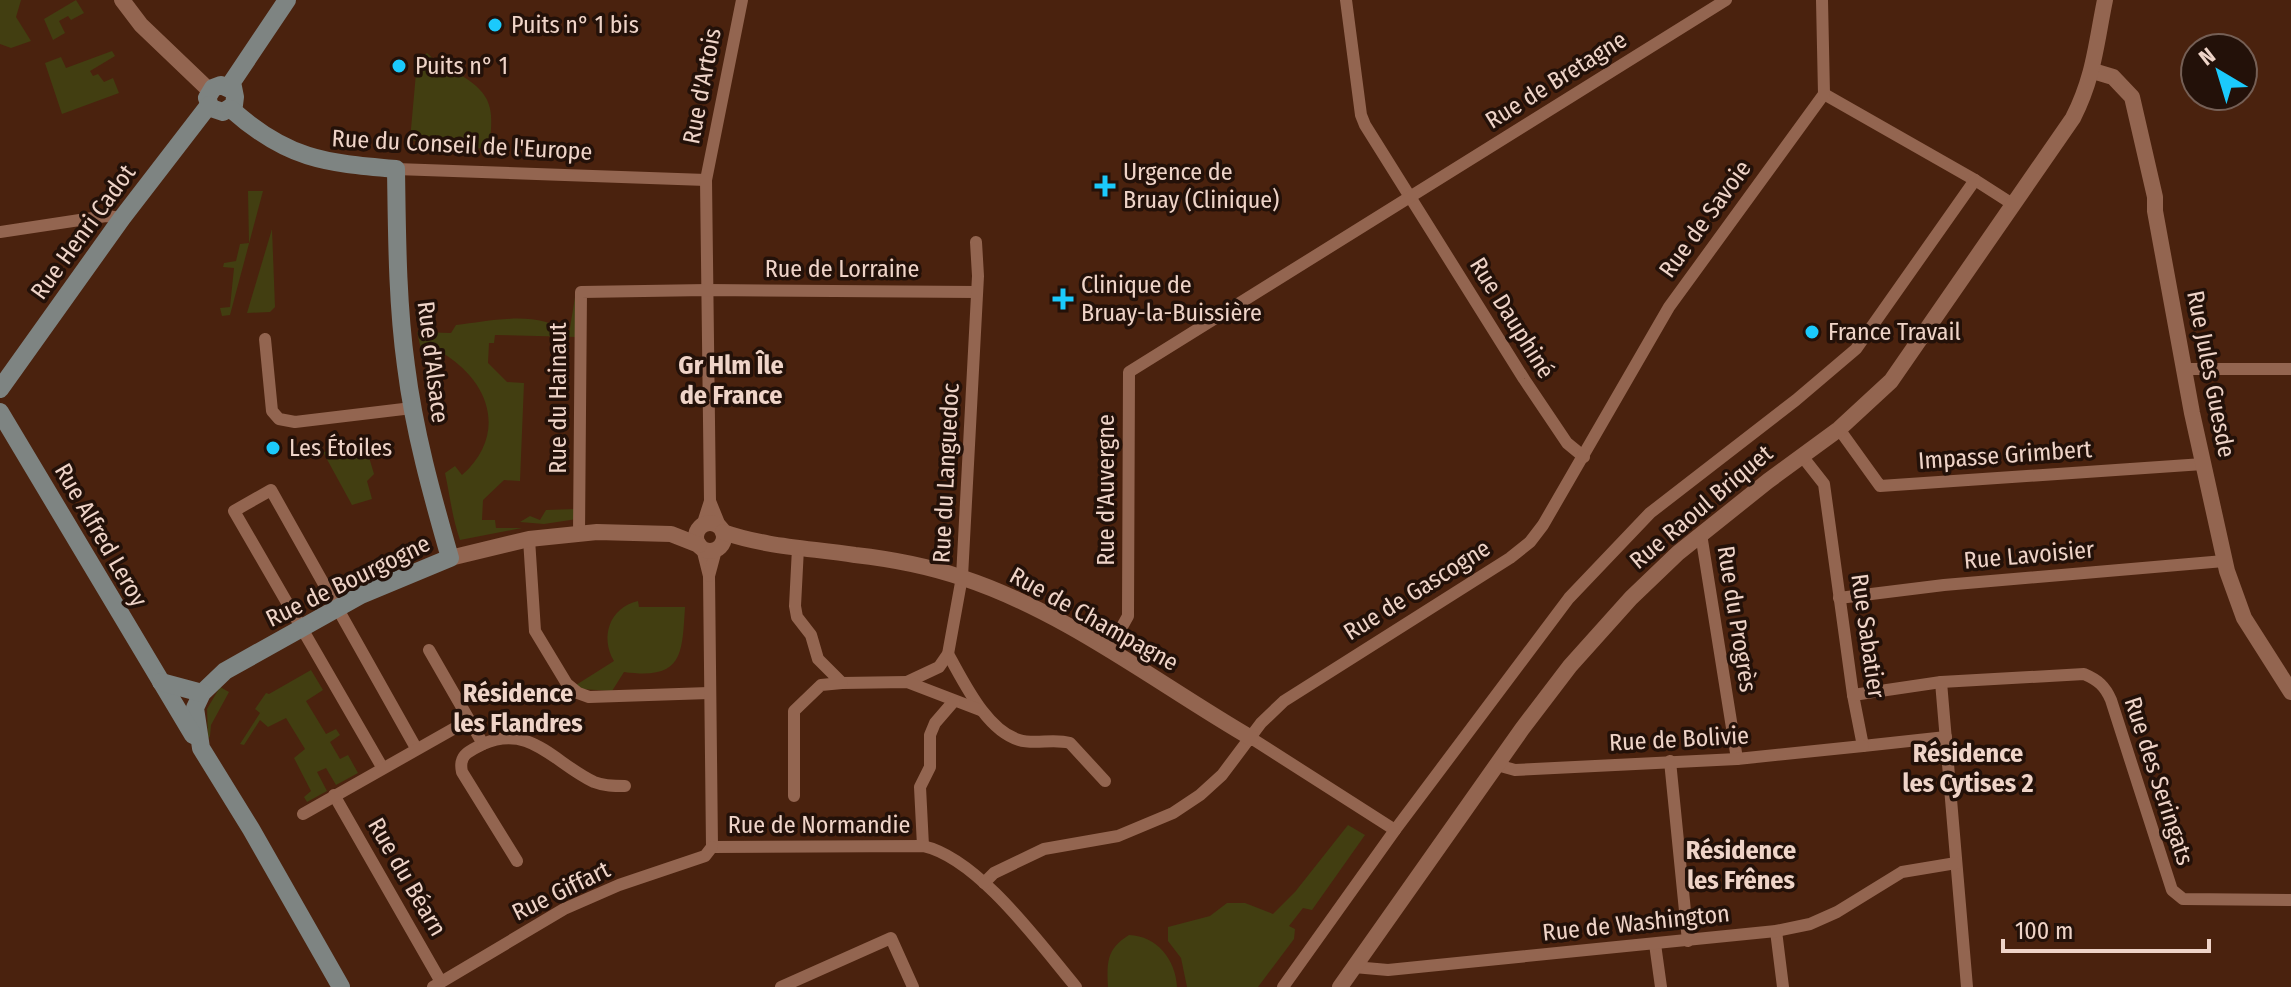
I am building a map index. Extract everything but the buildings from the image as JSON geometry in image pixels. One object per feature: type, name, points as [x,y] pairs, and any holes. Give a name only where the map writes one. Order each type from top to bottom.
[{"type":"main road","name":"Rue Henri Cadot","points":[[219,96],[277,0]]},
{"type":"main road","name":"Rue Henri Cadot","points":[[0,389],[122,218],[232,82],[287,0]]},
{"type":"main road","name":"Rue du Conseil de l'Europe","points":[[219,96],[258,132],[303,156],[335,164],[396,169]]},
{"type":"main road","name":"Rue d'Alsace","points":[[396,169],[400,308],[412,408],[450,558]]},
{"type":"main road","name":"Rue Alfred Leroy","points":[[0,412],[251,829],[341,987]]},
{"type":"main road","name":"Rue de Bourgogne","points":[[202,693],[225,671],[301,627],[392,581],[450,558]]},
{"type":"main road","points":[[161,682],[202,693]]},
{"type":"main road","name":"Rue Alfred Leroy","points":[[201,748],[195,708],[202,693]]},
{"type":"street","points":[[122,0],[141,25],[219,96]]},
{"type":"street","name":"Rue d'Artois","points":[[710,538],[706,180],[742,0]]},
{"type":"street","name":"Rue Dauphiné","points":[[1346,0],[1361,115],[1370,135],[1524,379],[1567,443],[1584,457]]},
{"type":"street","name":"Rue de Bretagne","points":[[1129,372],[1726,0]]},
{"type":"street","points":[[1822,0],[1824,94],[2014,205]]},
{"type":"street","name":"Rue Raoul Briquet","points":[[1340,987],[1548,693],[1591,641],[1655,574],[1701,534],[1839,429],[1891,381],[2073,118],[2093,71],[2105,0]]},
{"type":"street","name":"Rue Jules Guesde","points":[[2093,71],[2113,77],[2132,97],[2155,197],[2184,369],[2224,561],[2234,598],[2244,618],[2291,692]]},
{"type":"street","name":"Rue de Savoie","points":[[1584,457],[1669,307],[1824,94]]},
{"type":"street","name":"Rue du Conseil de l'Europe","points":[[396,169],[706,180]]},
{"type":"street","points":[[1283,987],[1395,830],[1569,598],[1650,513],[1796,400],[1856,349],[1975,180]]},
{"type":"street","points":[[0,232],[106,216],[122,218]]},
{"type":"street","name":"Rue du Languedoc","points":[[948,654],[962,577],[977,292],[976,242]]},
{"type":"street","name":"Rue de Lorraine","points":[[707,290],[977,292]]},
{"type":"street","name":"Rue du Hainaut","points":[[579,534],[581,292],[707,290]]},
{"type":"street","points":[[265,339],[272,411],[279,419],[288,422],[412,408]]},
{"type":"street","points":[[2184,369],[2291,369]]},
{"type":"street","name":"Rue d'Auvergne","points":[[1109,650],[1128,616],[1129,372]]},
{"type":"street","name":"Impasse Grimbert","points":[[1839,429],[1880,486],[2203,464]]},
{"type":"street","name":"Rue Sabatier","points":[[1802,456],[1824,484],[1863,746]]},
{"type":"street","name":"Rue de Gascogne","points":[[1251,738],[1268,714],[1284,701],[1510,558],[1530,542],[1584,457]]},
{"type":"street","points":[[382,767],[234,511],[271,490],[416,748]]},
{"type":"street","name":"Rue de Bourgogne","points":[[450,558],[529,539],[579,534],[615,532],[710,538]]},
{"type":"street","name":"Rue du Progrès","points":[[1701,534],[1737,759]]},
{"type":"street","points":[[710,538],[712,847]]},
{"type":"street","name":"Rue de Champagne","points":[[710,538],[886,560],[962,577],[1038,611],[1109,650],[1395,830]]},
{"type":"street","points":[[529,539],[535,631],[572,689],[589,697],[709,693]]},
{"type":"street","points":[[798,548],[797,617],[811,635],[818,659],[842,683]]},
{"type":"street","name":"Rue Lavoisier","points":[[1839,598],[1944,585],[2224,561]]},
{"type":"street","points":[[429,650],[483,744]]},
{"type":"street","points":[[907,682],[939,667],[948,654],[980,710]]},
{"type":"street","name":"Rue des Seringats","points":[[1853,695],[1941,682],[2084,674],[2096,679],[2111,700],[2172,890],[2183,899],[2291,900]]},
{"type":"street","points":[[794,796],[794,711],[821,685],[842,683],[907,682],[941,693],[980,710],[1017,739],[1070,743],[1105,781]]},
{"type":"street","points":[[1941,682],[1967,987]]},
{"type":"street","points":[[923,846],[920,787],[930,767],[930,735],[935,723],[954,701]]},
{"type":"street","points":[[303,814],[469,720]]},
{"type":"street","points":[[517,861],[461,767],[463,755],[483,744],[506,737],[522,738],[594,782],[625,786]]},
{"type":"street","points":[[1863,746],[1946,737]]},
{"type":"street","points":[[984,883],[994,873],[1044,849],[1118,836],[1173,813],[1222,775],[1251,738]]},
{"type":"street","name":"Rue de Bolivie","points":[[1497,765],[1515,770],[1737,759],[1863,746]]},
{"type":"street","points":[[1670,761],[1688,941]]},
{"type":"street","name":"Rue du Béarn","points":[[334,795],[437,984]]},
{"type":"street","name":"Rue de Normandie","points":[[712,847],[923,846],[953,857],[984,883],[1076,987]]},
{"type":"street","name":"Rue Giffart","points":[[437,984],[564,909],[619,885],[705,856],[712,847]]},
{"type":"street","name":"Rue de Washington","points":[[1354,967],[1388,970],[1776,931],[1810,924],[1837,912],[1902,872],[1956,863]]},
{"type":"street","points":[[1776,931],[1783,987]]},
{"type":"street","points":[[781,987],[891,938],[913,987]]},
{"type":"street","points":[[1655,944],[1661,987]]},
{"type":"shaded area","points":[[0,0],[21,0],[16,17],[31,41],[11,48],[0,44]]},
{"type":"shaded area","points":[[76,0],[84,13],[71,20],[68,16],[59,21],[65,33],[53,40],[44,19]]},
{"type":"shaded area","points":[[112,51],[115,56],[90,71],[93,76],[98,74],[104,82],[113,78],[119,93],[62,114],[45,63],[61,57],[66,68]]},
{"type":"shaded area","points":[[427,53],[447,72],[463,76],[485,96],[491,112],[490,149],[456,147],[455,154],[415,153],[416,141],[410,140],[417,62]]},
{"type":"shaded area","points":[[248,191],[263,191],[230,315],[222,316],[220,308],[230,307],[234,268],[223,267],[224,263],[236,261],[240,244],[249,243]]},
{"type":"shaded area","points":[[272,229],[275,307],[270,312],[247,313]]},
{"type":"shaded area","points":[[575,297],[576,337],[495,335],[494,343],[489,343],[488,363],[507,382],[524,383],[520,481],[504,480],[483,500],[482,520],[495,520],[496,528],[522,528],[460,540],[445,473],[455,466],[462,475],[476,460],[485,443],[488,410],[482,394],[460,366],[444,354],[441,359],[423,358],[417,332],[451,333],[456,325],[500,319],[530,319],[557,326],[569,334]]},
{"type":"shaded area","points":[[366,447],[374,474],[367,481],[372,499],[352,505],[323,452]]},
{"type":"shaded area","points":[[577,509],[577,519],[544,524],[520,522],[530,516],[540,520],[546,510]]},
{"type":"shaded area","points":[[638,601],[639,607],[685,607],[680,651],[676,660],[658,672],[624,672],[612,691],[581,689],[576,685],[614,661],[608,642],[610,625],[620,610]]},
{"type":"shaded area","points":[[311,670],[323,690],[306,701],[326,734],[336,729],[340,735],[330,742],[340,759],[348,755],[358,773],[336,785],[326,768],[317,772],[327,791],[307,802],[304,797],[311,791],[294,758],[305,749],[286,718],[268,727],[260,720],[244,745],[240,744],[260,713],[255,709],[266,693]]},
{"type":"shaded area","points":[[220,687],[229,692],[211,725],[208,739],[207,709]]},
{"type":"shaded area","points":[[1348,825],[1365,835],[1312,910],[1303,908],[1289,926],[1295,929],[1294,939],[1258,987],[1187,987],[1181,958],[1168,941],[1168,927],[1210,916],[1227,903],[1245,903],[1273,914],[1295,892]]},
{"type":"shaded area","points":[[1129,935],[1148,940],[1163,951],[1173,968],[1177,987],[1108,987],[1112,951]]},
{"type":"place","name":"Puits n° 1 bis","points":[[495,25]]},
{"type":"place","name":"Puits n° 1","points":[[399,66]]},
{"type":"place","name":"Urgence de Bruay (Clinique)","points":[[1105,186]]},
{"type":"place","name":"Clinique de Bruay-la-Buissière","points":[[1063,299]]},
{"type":"place","name":"France Travail","points":[[1812,332]]},
{"type":"place","name":"Les Étoiles","points":[[273,448]]},
{"type":"district","name":"Gr Hlm Île de France","points":[[731,380]]},
{"type":"district","name":"Résidence les Flandres","points":[[518,708]]},
{"type":"district","name":"Résidence les Cytises 2","points":[[1968,768]]},
{"type":"district","name":"Résidence les Frênes","points":[[1741,865]]}]
